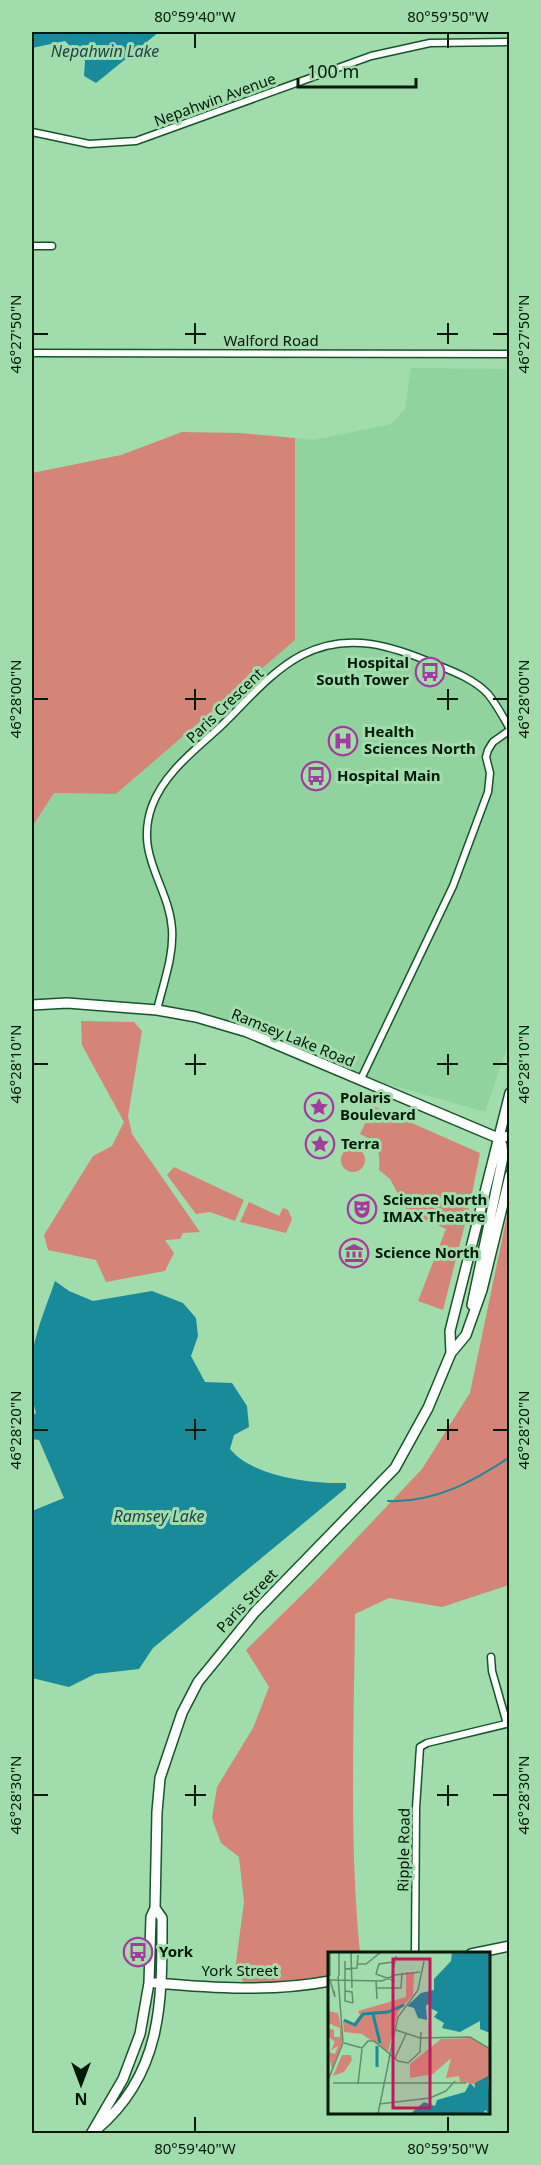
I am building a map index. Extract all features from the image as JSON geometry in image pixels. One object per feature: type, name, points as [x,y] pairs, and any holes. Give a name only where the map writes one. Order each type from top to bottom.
[{"type":"main road","name":"Ramsey Lake Road","points":[[32,1005],[67,1003],[157,1010],[196,1017],[247,1032],[498,1138]]},
{"type":"main road","name":"Paris Street","points":[[451,1353],[450,1331],[510,1093]]},
{"type":"main road","points":[[466,1335],[503,1157],[502,1145],[498,1138],[510,1136]]},
{"type":"main road","name":"Paris Street","points":[[91,2133],[132,2058],[140,2034],[149,1983],[151,1917],[155,1908],[160,1778],[182,1713],[198,1682],[255,1612],[395,1468],[428,1408],[451,1353],[466,1335],[482,1290],[510,1175]]},
{"type":"main road","name":"Paris Street","points":[[91,2133],[123,2104],[138,2080],[155,2032],[161,1983],[162,1918],[155,1908]]},
{"type":"main road","points":[[477,1952],[510,1946]]},
{"type":"main road","name":"York Street","points":[[149,1983],[216,1988],[288,1986],[328,1981]]},
{"type":"street","name":"Nepahwin Avenue","points":[[32,132],[90,144],[136,141],[371,56],[430,43],[510,42]]},
{"type":"street","points":[[32,246],[52,246]]},
{"type":"street","name":"Walford Road","points":[[32,353],[510,354]]},
{"type":"street","name":"Paris Crescent","points":[[157,1010],[170,952],[172,928],[147,842],[147,825],[152,805],[167,778],[279,670],[302,655],[348,642],[381,644],[457,673],[476,684],[493,700],[510,730],[494,742],[488,750],[486,757],[490,773],[488,792],[453,886],[360,1081]]},
{"type":"street","points":[[491,1657],[492,1671],[508,1723]]},
{"type":"street","name":"Ripple Road","points":[[415,1952],[416,1808],[420,1747],[427,1743],[508,1723]]},
{"type":"shaded area","name":"Health Sciences North","points":[[411,368],[509,369],[510,1039],[485,1112],[369,1079],[196,1017],[32,1002],[32,827],[54,793],[116,794],[295,640],[295,438],[314,440],[391,424],[405,409]]},
{"type":"shaded area","points":[[182,432],[240,433],[295,438],[295,640],[116,794],[54,793],[32,827],[32,473],[121,455]]},
{"type":"shaded area","points":[[81,1021],[134,1022],[142,1031],[128,1116],[132,1134],[200,1232],[183,1233],[180,1239],[165,1240],[174,1253],[165,1271],[106,1282],[96,1260],[48,1250],[44,1235],[93,1156],[112,1146],[124,1122],[82,1045]]},
{"type":"shaded area","points":[[373,1106],[480,1153],[470,1204],[443,1310],[418,1301],[446,1229],[422,1218],[416,1219],[410,1216],[390,1179],[379,1170],[377,1148],[360,1134]]},
{"type":"shaded area","points":[[353,1148],[361,1152],[365,1160],[361,1168],[353,1172],[345,1168],[341,1160],[345,1152]]},
{"type":"shaded area","points":[[174,1167],[244,1200],[235,1221],[210,1212],[196,1214],[167,1175]]},
{"type":"shaded area","points":[[249,1202],[279,1216],[283,1208],[288,1210],[292,1219],[286,1233],[240,1222]]},
{"type":"shaded area","points":[[509,1206],[509,1585],[442,1607],[389,1598],[355,1614],[353,1826],[360,1952],[328,1952],[328,1978],[247,1987],[235,1970],[244,1902],[239,1857],[221,1843],[212,1818],[217,1787],[253,1728],[269,1687],[246,1650],[319,1578],[422,1469],[470,1393]]},
{"type":"water","name":"Nepahwin Lake","points":[[32,32],[159,32],[96,83],[84,76],[85,61],[65,41],[32,48]]},
{"type":"water","name":"Ramsey Lake","points":[[55,1281],[69,1291],[93,1301],[152,1291],[183,1303],[196,1318],[198,1336],[191,1356],[205,1382],[232,1383],[247,1406],[249,1427],[234,1435],[230,1449],[240,1459],[253,1466],[284,1477],[346,1483],[346,1488],[153,1648],[139,1669],[95,1674],[69,1687],[32,1678],[32,1511],[64,1498],[39,1440],[32,1439],[32,1416],[36,1413],[30,1378],[31,1362],[38,1330]]},
{"type":"waterway","points":[[388,1501],[405,1501],[437,1495],[481,1475],[510,1457]]},
{"type":"place","name":"Hospital South Tower","points":[[430,672]]},
{"type":"place","name":"Health Sciences North","points":[[343,741]]},
{"type":"place","name":"Hospital Main","points":[[316,776]]},
{"type":"place","name":"Polaris Boulevard","points":[[319,1107]]},
{"type":"place","name":"Terra","points":[[320,1144]]},
{"type":"place","name":"Science North IMAX Theatre","points":[[362,1209]]},
{"type":"place","name":"Science North","points":[[354,1253]]},
{"type":"place","name":"York","points":[[138,1952]]}]
